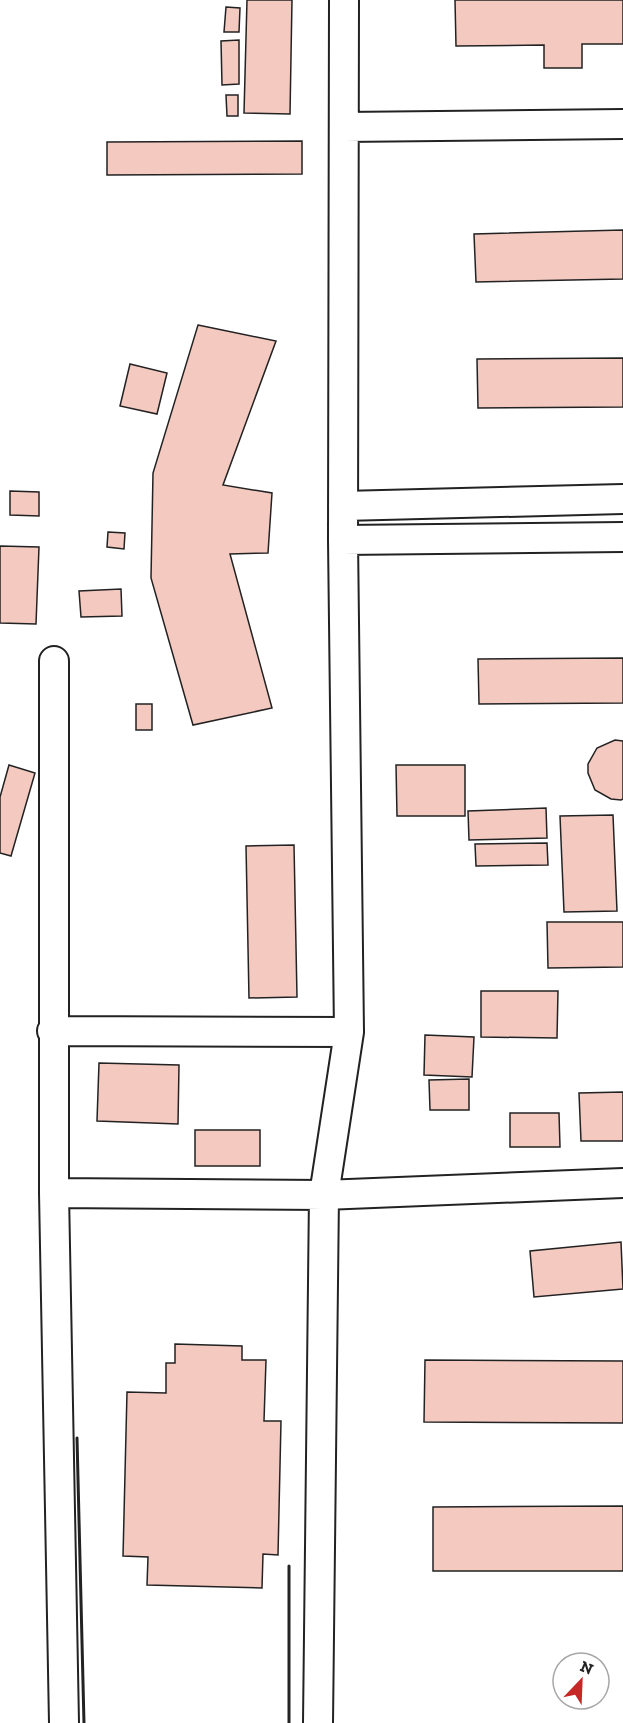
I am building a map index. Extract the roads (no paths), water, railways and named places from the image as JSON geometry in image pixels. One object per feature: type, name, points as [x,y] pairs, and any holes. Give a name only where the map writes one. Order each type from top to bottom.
[{"type":"lane","points":[[318,1723],[324,1194],[349,1032],[343,540],[344,0]]},
{"type":"lane","points":[[344,127],[623,124]]},
{"type":"lane","points":[[343,506],[623,500]]},
{"type":"lane","points":[[343,540],[623,537]]},
{"type":"lane","points":[[54,661],[52,1031],[64,1723]]},
{"type":"lane","points":[[52,1031],[349,1032]]},
{"type":"lane","points":[[54,1193],[324,1194],[623,1183]]}]
